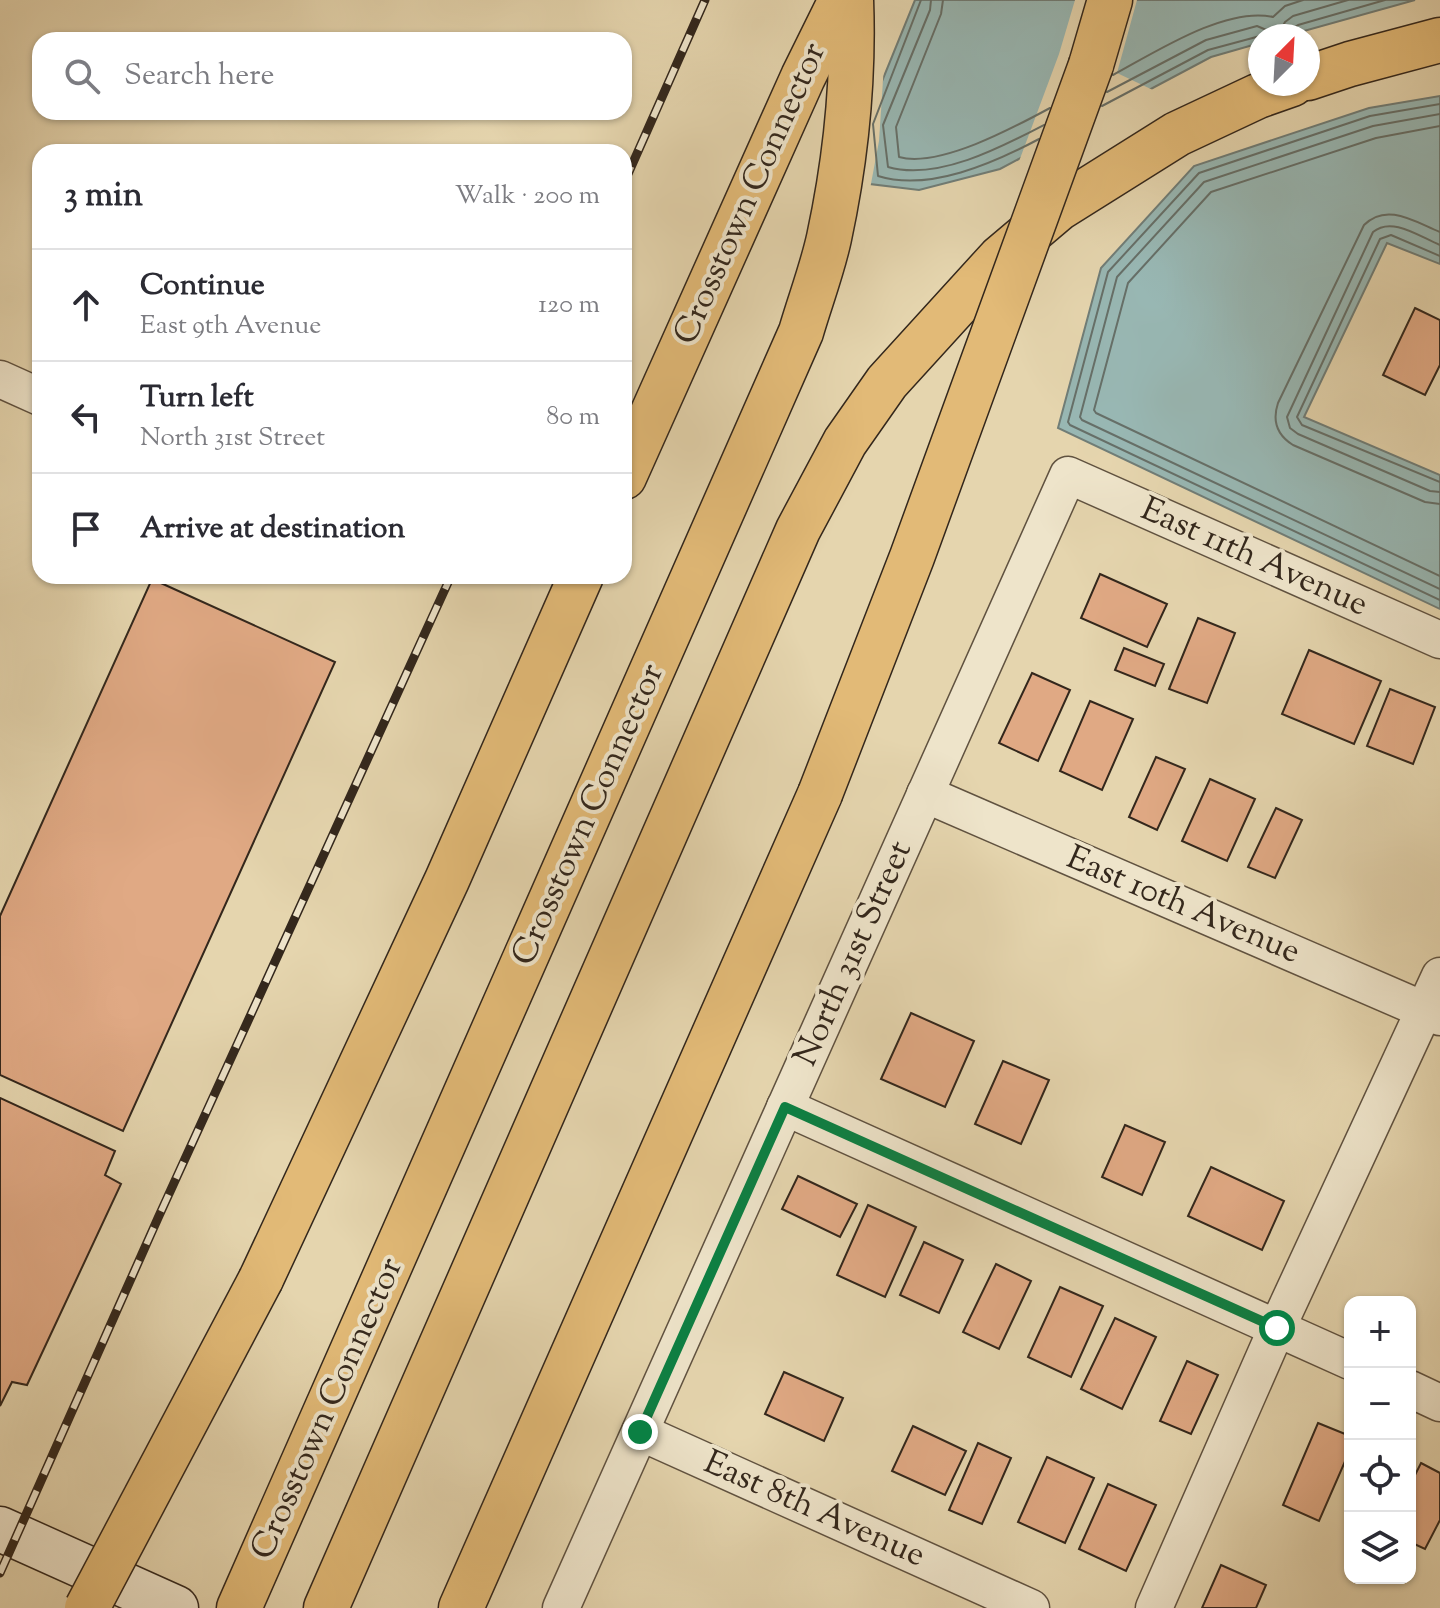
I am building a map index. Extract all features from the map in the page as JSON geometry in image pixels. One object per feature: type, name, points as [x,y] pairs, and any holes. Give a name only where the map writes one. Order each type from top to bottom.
[{"type":"highway","name":"Crosstown Connector","points":[[632,459],[796,91],[841,0]]},
{"type":"highway","name":"Crosstown Connector","points":[[243,1597],[801,332],[829,240],[846,145],[853,66],[851,0]]},
{"type":"highway","points":[[461,1608],[820,794],[1070,125],[1110,0]]},
{"type":"highway","points":[[1320,74],[1440,40]]},
{"type":"highway","points":[[326,1608],[798,530],[845,442],[887,382],[1000,258],[1059,208],[1177,134],[1258,96]]},
{"type":"highway","points":[[119,1608],[261,1279],[447,880],[577,584]]},
{"type":"highway","points":[[87,1608],[261,1279]]},
{"type":"street","points":[[0,379],[32,393]]},
{"type":"street","name":"East 11th Avenue","points":[[1068,475],[1440,640]]},
{"type":"street","name":"North 31st Street","points":[[561,1608],[1068,475]]},
{"type":"street","name":"East 10th Avenue","points":[[925,794],[1432,1014]]},
{"type":"street","points":[[1154,1608],[1277,1328],[1432,1014],[1440,976]]},
{"type":"street","points":[[785,1107],[1344,1358]]},
{"type":"street","points":[[1416,1392],[1440,1403]]},
{"type":"street","name":"East 8th Avenue","points":[[640,1432],[1031,1608]]},
{"type":"street","points":[[0,1529],[176,1608]]},
{"type":"water","points":[[915,0],[1415,0],[1320,27],[1320,24],[1248,24],[1248,46],[1211,57],[1000,169],[919,190],[870,184],[865,123]]},
{"type":"water","points":[[1440,96],[1440,264],[1387,243],[1304,417],[1440,475],[1440,609],[1058,428],[1101,268],[1194,166],[1369,108]]},
{"type":"pier","points":[[1075,0],[1137,0],[1117,73],[1155,91],[1018,164],[1059,54]]},
{"type":"pier","points":[[884,65],[879,141],[870,189],[866,185],[861,123]]},
{"type":"building","points":[[1415,308],[1440,320],[1440,365],[1425,395],[1383,375]]},
{"type":"building","points":[[1100,574],[1167,604],[1147,647],[1081,618]]},
{"type":"building","points":[[150,584],[163,584],[335,662],[123,1131],[0,1075],[0,916]]},
{"type":"building","points":[[1198,618],[1235,633],[1207,703],[1169,689]]},
{"type":"building","points":[[1124,648],[1164,664],[1155,686],[1115,670]]},
{"type":"building","points":[[1309,650],[1381,681],[1354,744],[1282,714]]},
{"type":"building","points":[[1032,673],[1070,690],[1038,761],[999,743]]},
{"type":"building","points":[[1390,689],[1435,707],[1413,764],[1367,746]]},
{"type":"building","points":[[1090,701],[1133,719],[1102,790],[1060,771]]},
{"type":"building","points":[[1156,757],[1185,769],[1157,830],[1129,817]]},
{"type":"building","points":[[1210,779],[1255,799],[1227,861],[1182,841]]},
{"type":"building","points":[[1276,808],[1302,820],[1275,878],[1248,867]]},
{"type":"building","points":[[911,1013],[974,1041],[945,1107],[881,1079]]},
{"type":"building","points":[[1003,1061],[1049,1080],[1021,1144],[975,1124]]},
{"type":"building","points":[[0,1098],[115,1151],[105,1175],[121,1184],[27,1385],[12,1382],[0,1406]]},
{"type":"building","points":[[1125,1125],[1165,1142],[1142,1195],[1102,1177]]},
{"type":"building","points":[[1211,1167],[1284,1201],[1262,1250],[1188,1216]]},
{"type":"building","points":[[798,1176],[857,1204],[840,1237],[782,1209]]},
{"type":"building","points":[[868,1205],[916,1227],[885,1297],[837,1275]]},
{"type":"building","points":[[924,1242],[963,1260],[939,1313],[900,1295]]},
{"type":"building","points":[[996,1264],[1031,1281],[999,1349],[963,1332]]},
{"type":"building","points":[[1060,1287],[1103,1306],[1071,1377],[1028,1357]]},
{"type":"building","points":[[1115,1318],[1156,1337],[1122,1409],[1081,1389]]},
{"type":"building","points":[[1187,1361],[1218,1375],[1191,1434],[1160,1421]]},
{"type":"building","points":[[784,1372],[843,1398],[824,1441],[765,1414]]},
{"type":"building","points":[[1318,1423],[1344,1434],[1344,1464],[1319,1521],[1283,1505]]},
{"type":"building","points":[[913,1426],[966,1451],[945,1495],[892,1471]]},
{"type":"building","points":[[978,1443],[1011,1458],[982,1524],[949,1510]]},
{"type":"building","points":[[1047,1457],[1094,1478],[1065,1543],[1018,1522]]},
{"type":"building","points":[[1421,1463],[1440,1473],[1440,1520],[1425,1549],[1416,1545],[1416,1473]]},
{"type":"building","points":[[1108,1484],[1156,1505],[1126,1571],[1079,1549]]},
{"type":"building","points":[[1221,1565],[1266,1585],[1256,1608],[1202,1608]]},
{"type":"railway","points":[[632,165],[705,0]]},
{"type":"railway","points":[[0,1573],[447,584]]},
{"type":"route","points":[[640,1432],[785,1107],[1277,1328]]}]
